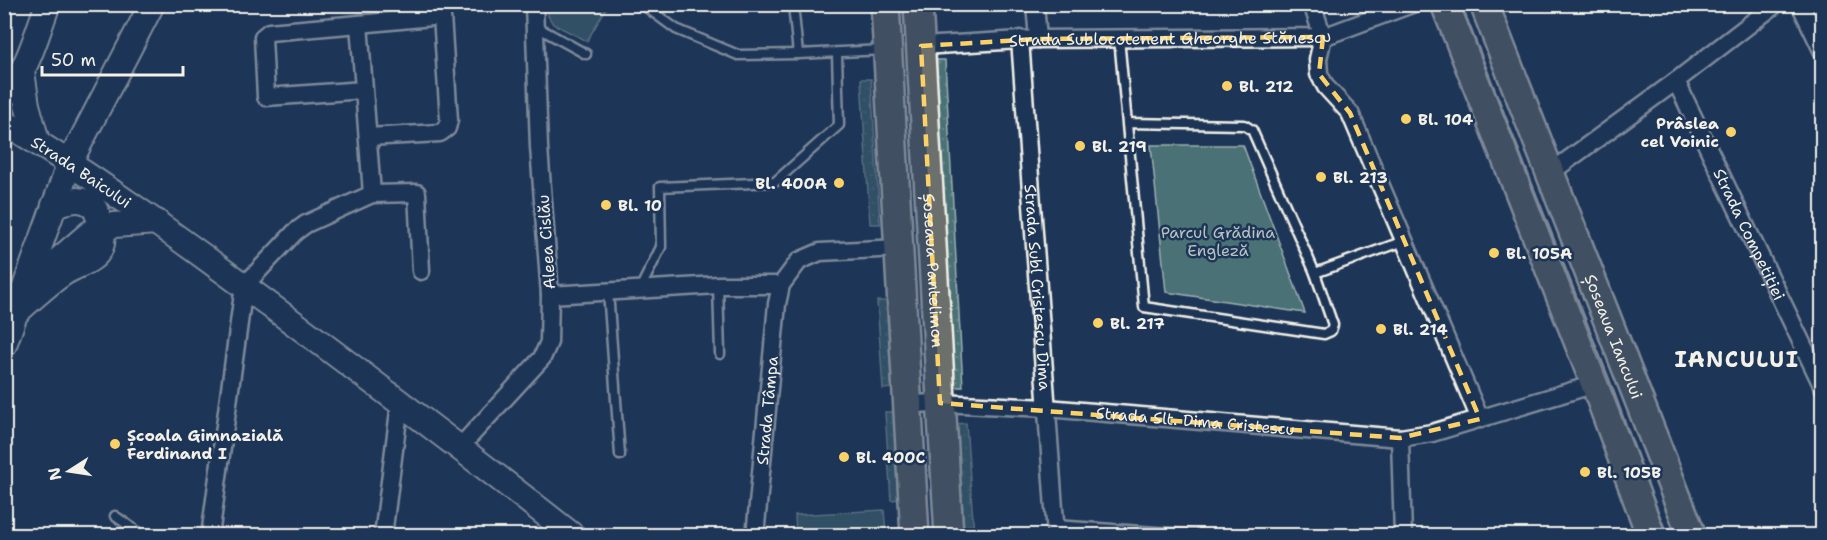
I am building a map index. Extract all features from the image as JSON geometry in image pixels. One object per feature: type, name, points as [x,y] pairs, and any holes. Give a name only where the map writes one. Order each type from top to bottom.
[{"type":"main road","points":[[4,95],[13,87],[22,72],[48,4]]},
{"type":"main road","points":[[4,345],[70,162],[152,4]]},
{"type":"main road","name":"Șoseaua Pantelimon","points":[[885,4],[915,536]]},
{"type":"main road","name":"Șoseaua Pantelimon","points":[[918,4],[949,536]]},
{"type":"main road","points":[[1445,4],[1595,384],[1651,536]]},
{"type":"main road","name":"Șoseaua Iancului","points":[[1485,4],[1692,536]]},
{"type":"main road","points":[[22,72],[27,105],[37,141]]},
{"type":"main road","name":"Strada Baicului","points":[[4,122],[70,162],[157,222],[460,447],[561,531]]},
{"type":"main road","points":[[15,314],[66,272],[88,262],[101,247],[103,238],[101,230],[95,210],[90,204],[82,200],[69,200],[54,205]]},
{"type":"main road","points":[[24,291],[90,233],[114,225],[157,222]]},
{"type":"street","name":"Aleea Cislău","points":[[460,447],[542,358],[549,342],[550,295],[539,147],[534,4]]},
{"type":"street","points":[[1035,4],[1038,39]]},
{"type":"street","points":[[1312,4],[1323,37],[1318,59],[1319,74],[1326,87],[1350,113],[1480,419]]},
{"type":"street","name":"Strada Sublocotenent Gheorghe Stănescu","points":[[921,46],[1020,39],[1323,37],[1412,4]]},
{"type":"street","points":[[1550,173],[1776,4]]},
{"type":"street","points":[[1800,4],[1822,50]]},
{"type":"street","points":[[364,90],[266,97],[262,41],[265,34],[359,24],[442,10],[449,120],[447,128],[440,133],[368,137]]},
{"type":"street","points":[[359,24],[372,194]]},
{"type":"street","name":"Strada Subl Cristescu Dima","points":[[1020,39],[1055,530]]},
{"type":"street","name":"Strada Competiției","points":[[1676,81],[1822,385]]},
{"type":"street","points":[[210,536],[244,286],[295,232],[306,224],[372,194],[417,193],[421,271]]},
{"type":"street","name":"Strada Tâmpa","points":[[755,536],[777,304],[781,285],[799,261],[820,252],[899,248]]},
{"type":"street","points":[[550,295],[718,285],[781,285]]},
{"type":"street","name":"Strada Slt. Dima Cristescu","points":[[908,404],[940,403],[1047,408],[1400,438],[1432,433],[1595,384]]},
{"type":"street","points":[[383,536],[400,403]]},
{"type":"street","points":[[1400,438],[1403,536]]},
{"type":"lane","points":[[642,4],[676,29],[738,55],[888,50]]},
{"type":"lane","points":[[793,4],[798,54]]},
{"type":"lane","points":[[535,26],[586,54]]},
{"type":"lane","points":[[1119,38],[1144,307],[1324,334],[1331,332],[1333,325],[1315,273],[1252,130],[1244,125],[1127,123]]},
{"type":"lane","points":[[640,289],[661,247],[660,187],[775,182],[839,125],[837,52]]},
{"type":"lane","points":[[1315,273],[1404,241]]},
{"type":"lane","points":[[718,285],[720,354]]},
{"type":"lane","points":[[608,291],[620,456]]},
{"type":"lane","points":[[115,516],[144,536]]},
{"type":"lane","points":[[1055,530],[1215,536]]},
{"type":"highlighted area","points":[[1323,37],[1319,74],[1350,113],[1480,419],[1400,438],[940,403],[921,46],[1038,39]]},
{"type":"green space","points":[[548,4],[608,5],[587,41],[553,24],[548,16]]},
{"type":"green space","points":[[935,60],[945,60],[963,387],[953,387]]},
{"type":"green space","points":[[861,79],[871,79],[880,224],[870,224]]},
{"type":"green space","name":"Parcul Grădina Engleză","points":[[1151,145],[1243,145],[1305,313],[1166,292]]},
{"type":"green space","points":[[877,301],[886,301],[892,388],[883,389]]},
{"type":"green space","points":[[885,412],[895,412],[901,499],[891,500]]},
{"type":"green space","points":[[966,423],[974,535],[964,535],[957,424]]},
{"type":"green space","points":[[884,510],[886,535],[796,535],[795,515]]},
{"type":"tram line","points":[[1460,4],[1668,536]]},
{"type":"place","name":"Bl. 212","points":[[1227,86]]},
{"type":"place","name":"Bl. 104","points":[[1406,119]]},
{"type":"place","name":"Prâslea cel Voinic","points":[[1731,132]]},
{"type":"place","name":"Bl. 219","points":[[1080,146]]},
{"type":"place","name":"Bl. 213","points":[[1321,177]]},
{"type":"place","name":"Bl. 400A","points":[[839,183]]},
{"type":"place","name":"Bl. 10","points":[[606,205]]},
{"type":"place","name":"Bl. 105A","points":[[1494,253]]},
{"type":"place","name":"Bl. 217","points":[[1098,323]]},
{"type":"place","name":"Bl. 214","points":[[1381,329]]},
{"type":"place","name":"Școala Gimnazială Ferdinand I","points":[[115,444]]},
{"type":"place","name":"Bl. 400C","points":[[844,457]]},
{"type":"place","name":"Bl. 105B","points":[[1585,472]]},
{"type":"district","name":"IANCULUI","points":[[1737,359]]}]
